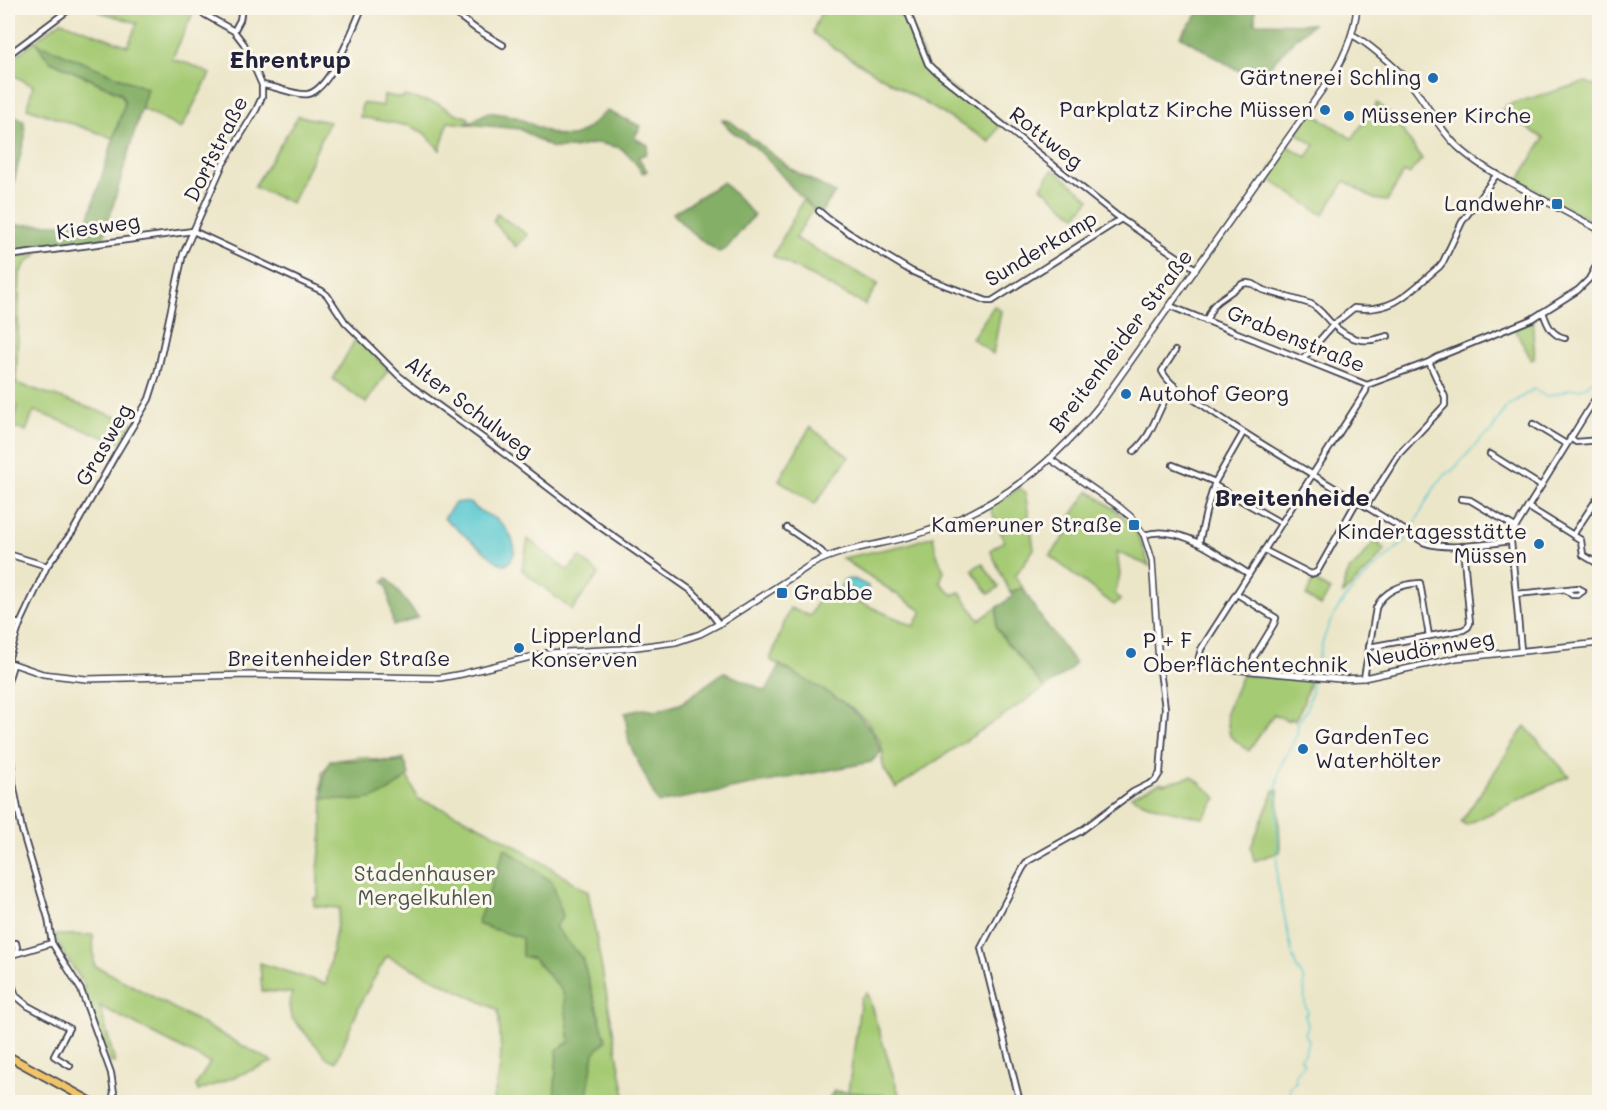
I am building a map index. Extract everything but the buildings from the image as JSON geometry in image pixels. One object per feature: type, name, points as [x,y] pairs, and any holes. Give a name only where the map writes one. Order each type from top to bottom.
[{"type":"main road","points":[[8,1056],[92,1102]]},
{"type":"street","points":[[8,12],[9,8]]},
{"type":"street","points":[[8,55],[71,8]]},
{"type":"street","name":"Dorfstraße","points":[[188,8],[195,9],[234,32],[244,44],[262,85],[262,96],[256,111],[223,164],[193,231]]},
{"type":"street","points":[[234,32],[240,20],[242,8]]},
{"type":"street","points":[[262,85],[299,94],[310,94],[320,87],[336,65],[362,8]]},
{"type":"street","points":[[448,8],[503,45]]},
{"type":"street","name":"Rottweg","points":[[906,8],[928,64],[934,70],[1121,219],[1196,269]]},
{"type":"street","name":"Breitenheider Straße","points":[[9,662],[43,674],[86,679],[272,675],[440,678],[547,653],[639,647],[676,642],[700,634],[719,624],[826,557],[918,534],[958,519],[1003,495],[1050,459],[1069,441],[1099,405],[1334,73],[1348,48],[1357,8]]},
{"type":"street","points":[[1352,35],[1376,52],[1416,90],[1457,147],[1497,174],[1599,230]]},
{"type":"street","points":[[1303,359],[1333,325],[1354,308],[1376,309],[1394,303],[1439,267],[1462,222],[1497,174]]},
{"type":"street","name":"Sunderkamp","points":[[819,211],[858,239],[911,271],[987,301],[992,301],[1121,219]]},
{"type":"street","name":"Kiesweg","points":[[8,256],[193,231]]},
{"type":"street","name":"Grasweg","points":[[8,681],[9,662],[20,624],[47,566],[74,531],[115,456],[145,409],[157,374],[183,254],[193,231]]},
{"type":"street","name":"Alter Schulweg","points":[[193,231],[322,291],[345,322],[398,375],[604,530],[692,591],[719,624]]},
{"type":"street","name":"Grabenstraße","points":[[1170,306],[1367,386],[1532,319],[1584,284],[1599,260]]},
{"type":"street","points":[[1206,321],[1218,301],[1247,283],[1311,304],[1351,338],[1360,341],[1388,336]]},
{"type":"street","points":[[1543,312],[1551,330],[1557,336],[1565,338]]},
{"type":"street","points":[[1175,351],[1162,371],[1163,375],[1175,386],[1243,433],[1423,542],[1429,545],[1462,546],[1511,541]]},
{"type":"street","points":[[1366,506],[1399,454],[1445,405],[1445,397],[1430,362]]},
{"type":"street","points":[[1134,451],[1152,429],[1164,402],[1175,386]]},
{"type":"street","points":[[1197,665],[1201,649],[1366,391],[1367,386]]},
{"type":"street","points":[[1521,650],[1512,533],[1599,391]]},
{"type":"street","points":[[1533,424],[1566,444]]},
{"type":"street","points":[[1199,543],[1215,484],[1243,433]]},
{"type":"street","points":[[1570,438],[1576,442],[1597,440],[1599,466]]},
{"type":"street","points":[[1490,454],[1541,486]]},
{"type":"street","points":[[1020,1102],[981,948],[1028,861],[1076,834],[1133,792],[1155,781],[1160,773],[1165,708],[1159,663],[1152,561],[1144,535],[1131,517],[1118,506],[1050,459]]},
{"type":"street","points":[[1173,465],[1215,484],[1281,523]]},
{"type":"street","points":[[1573,535],[1599,494]]},
{"type":"street","points":[[1461,499],[1470,500],[1515,527]]},
{"type":"street","points":[[1264,550],[1314,574],[1357,501]]},
{"type":"street","points":[[1528,507],[1581,540],[1583,555],[1599,565]]},
{"type":"street","points":[[787,528],[821,551],[826,557]]},
{"type":"street","points":[[1144,535],[1161,531],[1192,539],[1248,574]]},
{"type":"street","points":[[1369,648],[1463,630],[1469,626],[1462,546]]},
{"type":"street","points":[[8,554],[47,566]]},
{"type":"street","points":[[1364,678],[1376,608],[1392,590],[1417,583],[1421,585],[1429,636]]},
{"type":"street","points":[[1516,594],[1566,590]]},
{"type":"street","points":[[1236,594],[1276,618],[1254,657],[1252,670]]},
{"type":"street","points":[[8,621],[20,624]]},
{"type":"street","name":"Neudörnweg","points":[[1159,663],[1340,679],[1364,678],[1456,658],[1599,643]]},
{"type":"street","points":[[8,742],[22,830],[48,918],[52,943],[81,990],[111,1073],[114,1093],[111,1102]]},
{"type":"street","points":[[16,943],[18,952]]},
{"type":"street","points":[[8,956],[52,943]]},
{"type":"street","points":[[8,973],[16,996],[28,1006],[69,1028],[54,1056],[70,1066]]},
{"type":"green space","points":[[98,8],[175,8],[193,13],[172,59],[210,74],[181,129],[141,108],[146,89],[51,61],[121,94],[125,103],[113,138],[27,108],[33,86],[8,72],[8,62],[61,21],[128,46],[137,23],[97,11]]},
{"type":"green space","points":[[823,8],[883,8],[909,20],[931,72],[1000,125],[990,142],[814,34],[813,31]]},
{"type":"green space","points":[[1203,8],[1255,8],[1255,23],[1313,24],[1296,38],[1256,81],[1180,36]]},
{"type":"green space","points":[[37,43],[147,89],[103,240],[8,253],[8,221],[16,225],[87,223],[125,103],[121,93],[51,61]]},
{"type":"green space","points":[[1586,82],[1599,87],[1599,225],[1518,181],[1544,138],[1500,112],[1507,105]]},
{"type":"green space","points":[[384,95],[403,98],[404,96],[439,104],[469,118],[467,124],[448,122],[440,150],[423,132],[409,126],[360,117],[362,103],[383,106]]},
{"type":"green space","points":[[1377,103],[1392,115],[1422,159],[1409,174],[1404,172],[1387,201],[1374,199],[1345,181],[1323,215],[1268,176],[1269,171],[1287,146],[1307,157],[1315,145],[1296,133],[1311,112],[1352,139]]},
{"type":"green space","points":[[607,111],[641,126],[634,138],[648,145],[646,154],[638,157],[647,171],[643,173],[621,148],[598,143],[573,148],[552,148],[520,129],[467,124],[488,112],[516,117],[546,131],[571,136],[585,130]]},
{"type":"green space","points":[[8,112],[24,121],[25,137],[8,205]]},
{"type":"green space","points":[[298,116],[329,122],[292,203],[254,187]]},
{"type":"green space","points":[[722,119],[731,122],[791,169],[835,193],[820,214],[802,198],[763,154],[731,131]]},
{"type":"green space","points":[[1053,169],[1090,199],[1076,216],[1041,187]]},
{"type":"green space","points":[[723,182],[754,215],[726,249],[719,252],[694,235],[673,213]]},
{"type":"green space","points":[[803,200],[813,209],[795,238],[878,284],[865,305],[773,256]]},
{"type":"green space","points":[[497,214],[528,235],[516,247],[493,221]]},
{"type":"green space","points":[[38,254],[26,263],[20,273],[16,383],[134,423],[120,443],[34,411],[26,431],[14,427],[17,405],[8,403],[8,300],[11,257]]},
{"type":"green space","points":[[994,306],[1001,311],[993,354],[972,338]]},
{"type":"green space","points":[[1530,321],[1534,322],[1534,358],[1531,359],[1515,329]]},
{"type":"green space","points":[[358,339],[388,370],[366,403],[333,379],[355,340]]},
{"type":"green space","points":[[810,427],[849,457],[815,504],[779,480]]},
{"type":"green space","points":[[1020,488],[1025,492],[1034,549],[1015,576],[1023,588],[1010,592],[990,550],[1004,541],[990,507]]},
{"type":"green space","points":[[1089,491],[1128,521],[1140,540],[1149,566],[1117,552],[1120,575],[1115,594],[1121,599],[1114,605],[1050,556],[1070,529],[1065,525]]},
{"type":"green space","points":[[1378,530],[1383,538],[1379,545],[1385,550],[1343,594],[1344,583],[1349,571],[1373,543]]},
{"type":"green space","points":[[933,536],[936,552],[944,571],[940,582],[953,595],[960,592],[979,620],[998,607],[996,626],[1006,642],[1044,688],[896,788],[884,769],[880,741],[867,721],[852,708],[770,660],[790,608],[810,616],[825,587],[914,626],[922,611],[842,558],[905,545]]},
{"type":"green space","points":[[528,539],[565,569],[568,570],[580,557],[599,574],[572,610],[522,570]]},
{"type":"green space","points":[[982,563],[999,587],[989,594],[972,570]]},
{"type":"green space","points":[[387,578],[418,617],[393,625],[387,586],[383,582]]},
{"type":"green space","points":[[1313,580],[1330,590],[1321,606],[1306,596]]},
{"type":"green space","points":[[1023,588],[1037,612],[1075,663],[1069,671],[1044,688],[1006,642],[996,626],[998,607],[1013,596],[1010,592]]},
{"type":"green space","points":[[780,665],[854,711],[866,723],[881,752],[871,762],[658,803],[629,743],[625,713],[643,709],[656,711],[680,704],[724,672],[766,691]]},
{"type":"green space","points":[[1242,675],[1310,680],[1303,704],[1295,720],[1290,718],[1289,721],[1274,714],[1249,751],[1230,736],[1226,712]]},
{"type":"green space","points":[[1525,726],[1569,776],[1466,825],[1461,822]]},
{"type":"green space","name":"Stadenhauser Mergelkuhlen","points":[[361,757],[388,761],[404,758],[405,771],[418,799],[485,829],[588,892],[626,1102],[496,1102],[493,1098],[501,1054],[498,1010],[387,956],[363,998],[336,1062],[327,1058],[291,1017],[289,1005],[292,993],[262,991],[260,963],[326,984],[340,908],[314,906],[314,898],[318,898],[322,834],[322,773],[332,761]]},
{"type":"green space","points":[[330,760],[405,762],[409,775],[378,797],[359,800],[322,798],[324,776]]},
{"type":"green space","points":[[1192,776],[1217,798],[1203,818],[1157,807],[1131,796],[1162,782],[1163,784]]},
{"type":"green space","points":[[1274,790],[1278,790],[1280,852],[1254,861],[1251,847]]},
{"type":"green space","points":[[505,848],[552,882],[563,916],[555,927],[582,958],[606,1040],[594,1053],[586,1102],[554,1102],[557,1050],[570,1041],[563,992],[534,959],[522,956],[522,938],[477,924]]},
{"type":"green space","points":[[55,935],[93,935],[94,965],[273,1062],[198,1091],[196,1085],[210,1063],[100,1006],[115,1063],[110,1062],[82,990],[85,986],[57,943]]},
{"type":"green space","points":[[867,993],[900,1097],[848,1092],[861,998]]},
{"type":"green space","points":[[834,1091],[900,1097],[905,1102],[826,1102]]},
{"type":"water","points":[[455,503],[472,504],[496,519],[507,530],[514,548],[513,556],[506,565],[491,557],[444,518]]},
{"type":"water","points":[[854,579],[868,586],[868,592],[858,595],[842,590],[844,580]]},
{"type":"waterway","points":[[1412,530],[1440,480],[1491,432],[1506,407],[1534,389],[1546,397],[1571,389],[1582,389],[1600,375]]},
{"type":"waterway","points":[[1314,675],[1327,631],[1340,606],[1367,575],[1407,539]]},
{"type":"waterway","points":[[1277,852],[1276,790],[1280,768],[1297,734],[1298,722],[1306,711],[1312,680]]},
{"type":"waterway","points":[[1277,856],[1277,880],[1292,953]]},
{"type":"waterway","points":[[1289,1102],[1291,1085],[1296,1082],[1295,1075],[1304,1064],[1300,1057],[1305,1054],[1306,1046],[1309,1044],[1305,1035],[1308,1025],[1305,1016],[1308,1012],[1305,1005],[1304,979],[1293,957]]},
{"type":"place","name":"Gärtnerei Schling","points":[[1433,78]]},
{"type":"place","name":"Parkplatz Kirche Müssen","points":[[1325,110]]},
{"type":"place","name":"Müssener Kirche","points":[[1349,116]]},
{"type":"place","name":"Landwehr","points":[[1557,204]]},
{"type":"place","name":"Autohof Georg","points":[[1126,394]]},
{"type":"place","name":"Kameruner Straße","points":[[1134,525]]},
{"type":"place","name":"Kindertagesstätte Müssen","points":[[1539,544]]},
{"type":"place","name":"Grabbe","points":[[782,593]]},
{"type":"place","name":"Lipperland Konserven","points":[[519,648]]},
{"type":"place","name":"P + F Oberflächentechnik","points":[[1131,653]]},
{"type":"place","name":"GardenTec Waterhölter","points":[[1303,749]]},
{"type":"district","name":"Ehrentrup","points":[[290,60]]},
{"type":"district","name":"Breitenheide","points":[[1292,498]]}]
